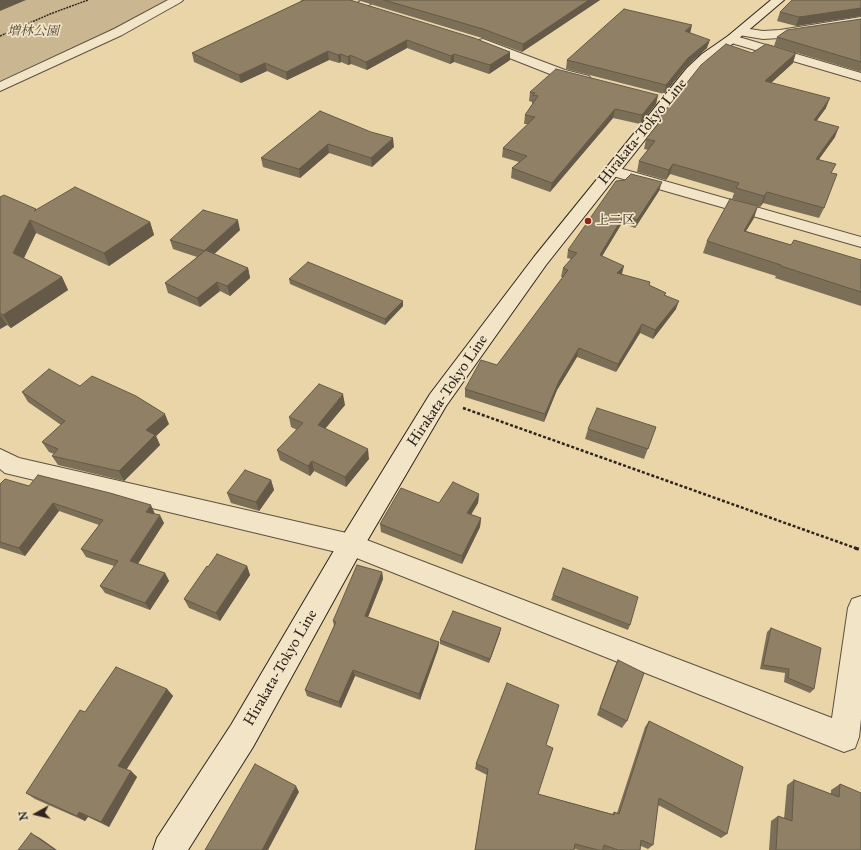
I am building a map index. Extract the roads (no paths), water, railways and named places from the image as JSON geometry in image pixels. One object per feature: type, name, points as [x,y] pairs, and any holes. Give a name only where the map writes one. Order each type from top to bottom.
[{"type":"street","points":[[0,87],[118,32],[177,0]]},
{"type":"street","name":"Hirakata-Tokyo Line","points":[[169,850],[242,736],[351,545],[438,400],[540,261],[612,171],[659,99],[707,57],[778,0]]},
{"type":"street","points":[[347,2],[369,5]]},
{"type":"street","points":[[736,35],[780,34],[850,24],[861,21]]},
{"type":"street","points":[[736,35],[861,77]]},
{"type":"street","points":[[471,39],[560,73],[598,83]]},
{"type":"street","points":[[612,171],[861,242]]},
{"type":"street","points":[[0,458],[13,466],[351,545],[844,737],[861,608]]},
{"type":"place","name":"上二区","points":[[588,221]]},
{"type":"park label","name":"増林公園","points":[[33,32]]}]
